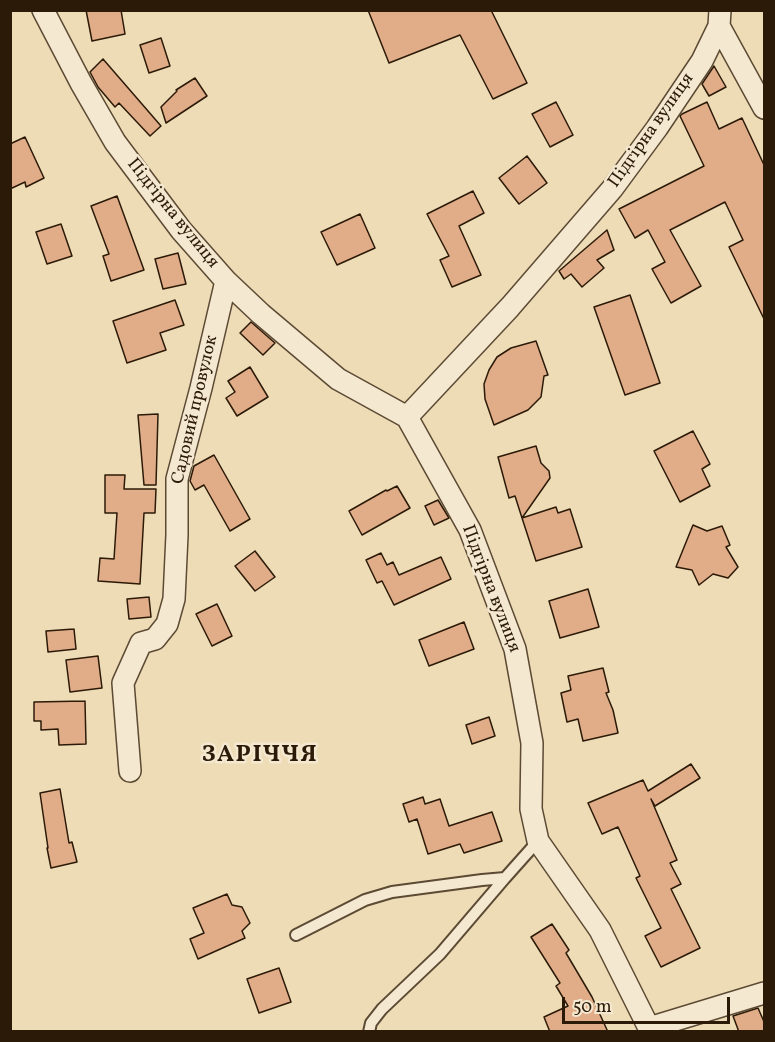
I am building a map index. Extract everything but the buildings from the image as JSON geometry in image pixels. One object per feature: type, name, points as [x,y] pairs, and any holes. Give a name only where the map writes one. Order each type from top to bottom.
[{"type":"street","name":"Підгірна вулиця","points":[[43,10],[115,142],[181,230],[226,281],[338,379],[407,417],[470,530],[515,649],[532,743],[531,809],[538,841],[600,930],[649,1030]]},
{"type":"street","name":"Підгірна вулиця","points":[[407,417],[510,307],[612,189],[702,61],[720,18]]},
{"type":"street","points":[[720,18],[761,97]]},
{"type":"street","name":"Садовий провулок","points":[[130,771],[123,683],[141,643],[155,639],[167,624],[174,599],[177,479],[226,281]]},
{"type":"street","points":[[649,1030],[765,993]]},
{"type":"lane","points":[[369,1032],[371,1023],[382,1009],[440,954],[538,841]]},
{"type":"lane","points":[[296,935],[364,900],[392,892],[505,878]]},
{"type":"district","name":"ЗАРІЧЧЯ","points":[[260,757]]}]
